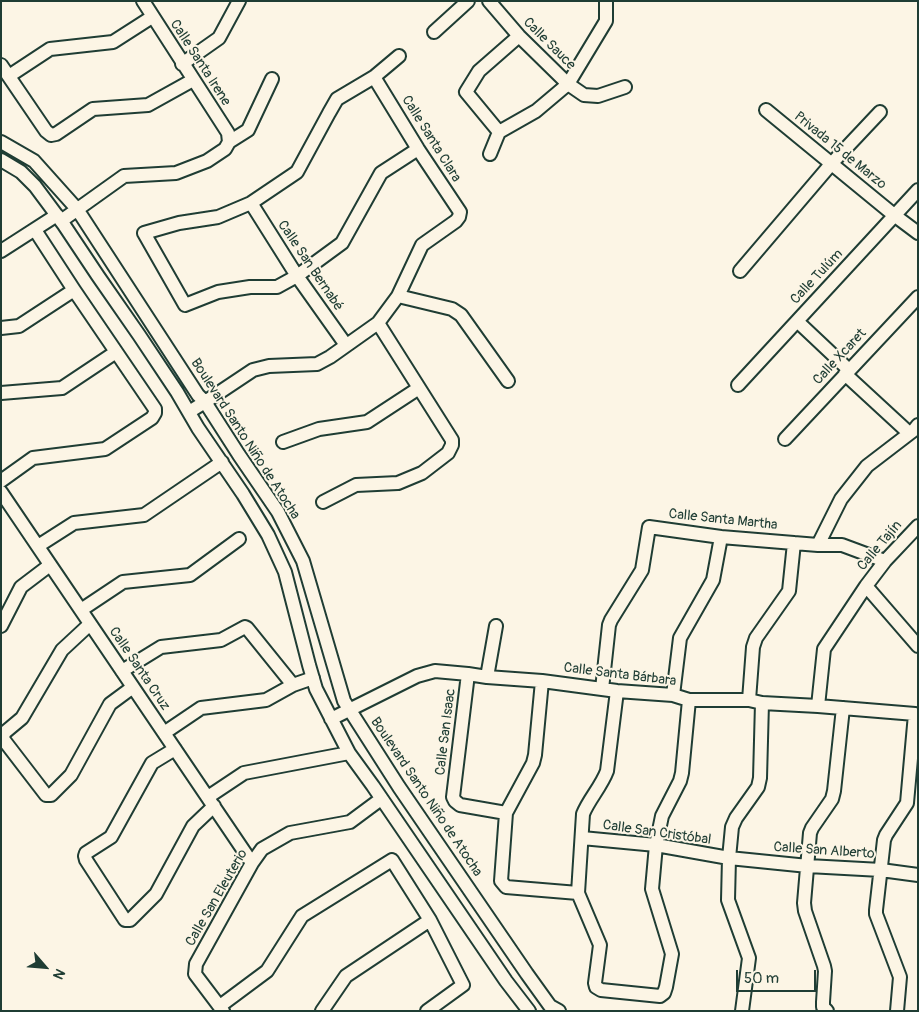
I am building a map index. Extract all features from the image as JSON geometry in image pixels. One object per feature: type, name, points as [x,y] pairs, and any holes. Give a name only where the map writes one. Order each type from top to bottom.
[{"type":"street","name":"Calle Santa Irene","points":[[142,1],[228,133],[229,142]]},
{"type":"street","points":[[182,64],[219,38],[239,1]]},
{"type":"street","points":[[434,32],[468,1]]},
{"type":"street","name":"Calle Sauce","points":[[489,1],[519,36],[568,84],[584,95],[598,96],[625,87]]},
{"type":"street","points":[[490,154],[499,132],[536,110],[568,84],[606,21],[606,1]]},
{"type":"street","points":[[152,17],[113,42],[50,49],[5,70],[46,131],[51,135],[56,134],[93,109],[148,105],[193,80]]},
{"type":"street","points":[[499,132],[466,92],[479,71],[519,36]]},
{"type":"street","points":[[399,56],[374,76],[337,99],[297,172],[251,203],[218,217],[179,223],[144,233],[185,305],[218,292],[250,287],[277,287],[297,276],[342,243],[381,172],[418,149]]},
{"type":"street","name":"Calle Santa Clara","points":[[374,76],[418,149],[460,212],[456,221],[422,245],[398,296]]},
{"type":"street","points":[[1,251],[35,230],[77,209],[124,176],[176,173],[207,161],[225,149],[229,142],[248,130],[272,79]]},
{"type":"street","name":"Privada 15 de Marzo","points":[[766,110],[894,215],[918,232]]},
{"type":"street","points":[[740,271],[832,163],[880,112]]},
{"type":"street","name":"Boulevard Santo Niño de Atocha","points":[[1,142],[34,161],[77,209],[198,395],[205,402],[278,512],[303,561],[344,701],[398,788],[550,1006],[559,1011]]},
{"type":"street","points":[[1,160],[26,176],[59,218],[139,335],[177,392],[198,428],[243,494],[268,535],[285,572],[316,689],[349,753],[506,981],[529,1011]]},
{"type":"street","name":"Calle Tulúm","points":[[738,385],[918,190]]},
{"type":"street","name":"Calle San Bernabé","points":[[251,203],[297,276],[346,345]]},
{"type":"street","points":[[2,491],[33,458],[105,450],[152,418],[155,413],[155,409],[35,230]]},
{"type":"street","points":[[1,328],[19,326],[74,290]]},
{"type":"street","points":[[189,412],[252,370],[269,366],[317,364],[330,357],[378,323],[398,296],[452,309],[462,315],[508,381]]},
{"type":"street","name":"Calle Xcaret","points":[[785,439],[918,297]]},
{"type":"street","points":[[797,320],[847,372],[915,430],[867,466],[841,499],[818,545]]},
{"type":"street","points":[[323,502],[356,486],[398,483],[422,473],[448,453],[452,446],[452,440],[378,323]]},
{"type":"street","points":[[1,392],[62,388],[116,352]]},
{"type":"street","points":[[283,442],[319,429],[367,422],[419,388]]},
{"type":"street","points":[[38,546],[74,523],[144,515],[222,462]]},
{"type":"street","name":"Calle Santa Cruz","points":[[2,491],[50,565],[252,862]]},
{"type":"street","name":"Calle Tajín","points":[[818,706],[824,648],[866,586],[918,526]]},
{"type":"street","name":"Calle Santa Martha","points":[[602,689],[609,625],[642,570],[649,528],[721,537],[818,545],[842,544],[885,562]]},
{"type":"street","points":[[673,695],[680,638],[713,580],[721,537]]},
{"type":"street","points":[[81,610],[123,582],[190,575],[239,539]]},
{"type":"street","points":[[749,700],[753,647],[756,638],[789,591],[794,542]]},
{"type":"street","points":[[1,626],[21,587],[50,565]]},
{"type":"street","points":[[866,586],[917,642]]},
{"type":"street","points":[[90,624],[62,650],[22,718],[3,736],[3,739],[46,795],[51,795],[71,774],[110,704],[133,687]]},
{"type":"street","points":[[487,677],[496,626]]},
{"type":"street","points":[[122,671],[161,647],[221,640],[245,627],[294,685]]},
{"type":"street","name":"Calle Santa Bárbara","points":[[331,719],[416,676],[435,671],[487,677],[542,680],[617,691],[673,695],[689,700],[749,700],[762,703],[916,712]]},
{"type":"street","name":"Calle San Isaac","points":[[468,674],[455,801],[460,805],[506,813]]},
{"type":"street","points":[[164,733],[201,708],[266,700],[294,685],[313,678]]},
{"type":"street","points":[[542,680],[535,755],[533,763],[506,813],[500,881],[506,887],[578,893]]},
{"type":"street","points":[[617,691],[607,771],[604,780],[583,814],[578,893],[600,945],[595,984],[601,990],[660,996],[664,994],[672,954],[652,889],[656,846],[662,816],[680,781],[682,773],[689,700]]},
{"type":"street","points":[[742,1011],[749,958],[728,900],[729,858],[732,827],[736,818],[758,787],[760,778],[762,703]]},
{"type":"street","points":[[825,1006],[824,966],[804,911],[804,903],[810,833],[832,799],[843,708]]},
{"type":"street","points":[[897,1011],[900,976],[876,914],[884,840],[907,803],[916,712]]},
{"type":"street","points":[[175,749],[152,763],[111,837],[86,853],[85,856],[127,921],[156,894],[193,826],[211,802],[244,773],[349,753]]},
{"type":"street","name":"Calle San Eleuterio","points":[[221,1008],[195,974],[196,964],[252,862],[262,849],[290,833],[350,822],[381,798]]},
{"type":"street","name":"Calle San Cristóbal","points":[[582,838],[656,846],[729,858]]},
{"type":"street","name":"Calle San Alberto","points":[[729,858],[808,866],[881,870],[918,875]]},
{"type":"street","points":[[221,1008],[267,970],[302,916],[392,860],[430,920],[463,985],[427,1011]]},
{"type":"street","points":[[447,895],[463,881]]},
{"type":"street","points":[[322,1011],[346,976],[430,920]]}]
